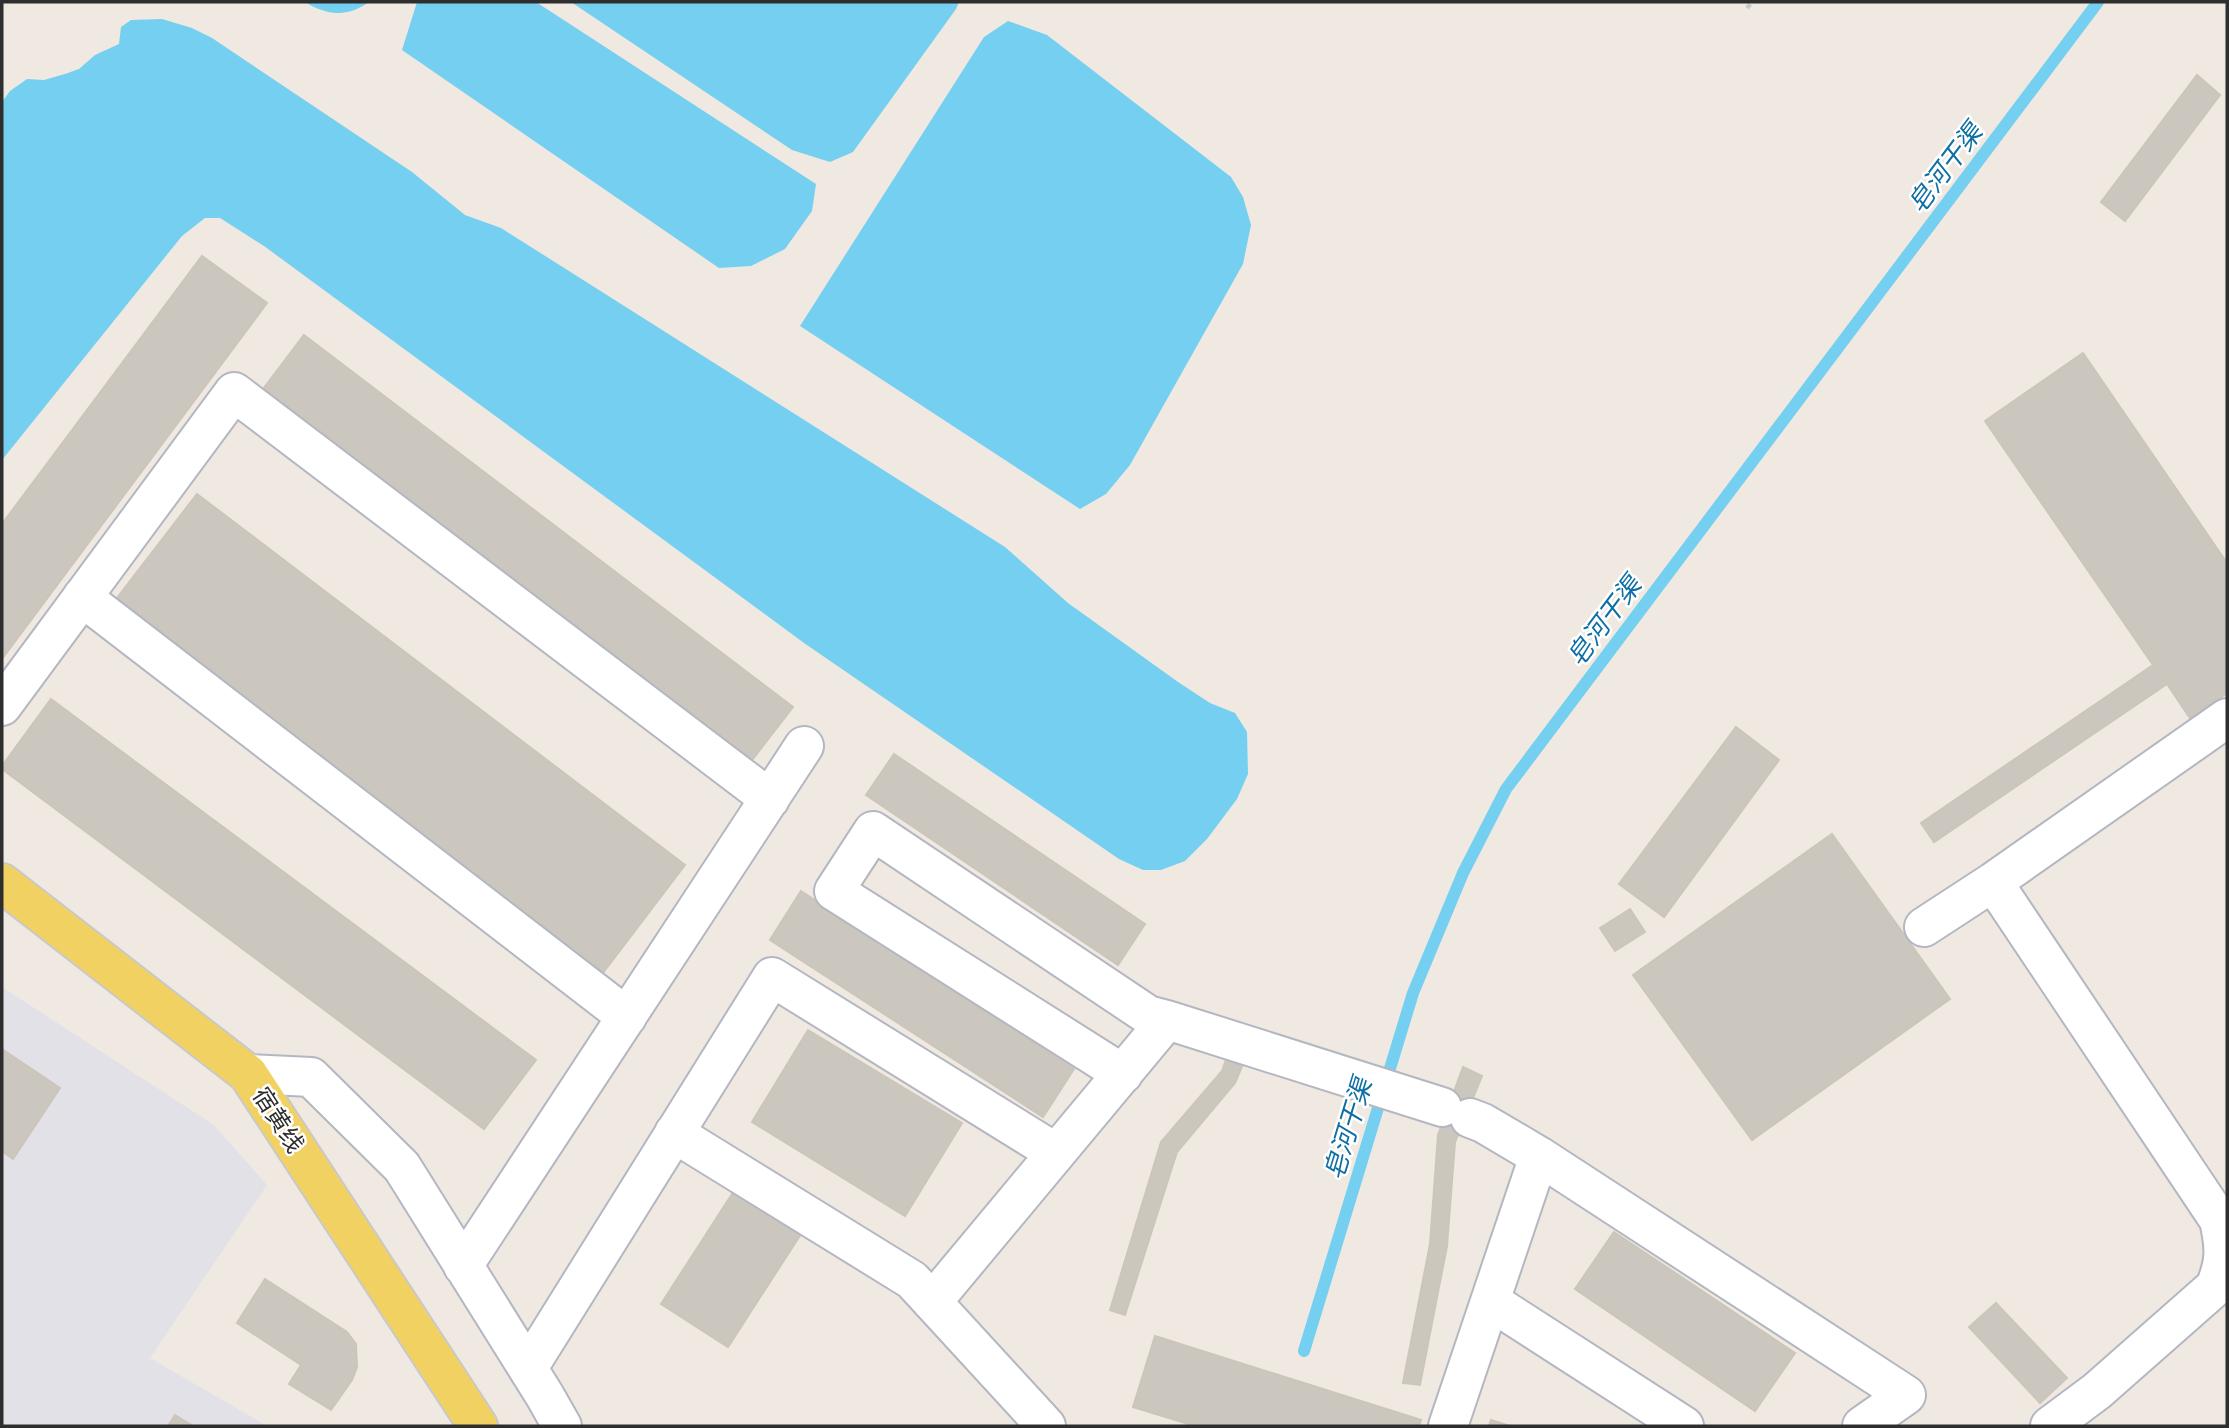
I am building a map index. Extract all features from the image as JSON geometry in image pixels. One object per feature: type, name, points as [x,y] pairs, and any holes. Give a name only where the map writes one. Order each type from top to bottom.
[{"type":"main road","name":"宿黄线","points":[[2,883],[248,1074],[478,1426]]},
{"type":"street","points":[[2,706],[234,392],[769,799]]},
{"type":"street","points":[[82,597],[627,1017]]},
{"type":"street","points":[[1924,927],[1993,882],[2227,718]]},
{"type":"street","points":[[463,1266],[804,746]]},
{"type":"street","points":[[1122,1074],[834,891],[873,831],[1148,1015],[1483,1122],[1906,1395],[1872,1424]]},
{"type":"street","points":[[1993,882],[2219,1220],[2224,1243],[2223,1266],[2215,1287],[2097,1391],[2050,1426]]},
{"type":"street","points":[[528,1368],[772,976],[1056,1153]]},
{"type":"street","points":[[932,1302],[1167,1020]]},
{"type":"street","points":[[248,1074],[311,1077],[401,1167],[562,1426]]},
{"type":"street","points":[[674,1133],[912,1280],[1046,1426]]},
{"type":"street","points":[[1448,1426],[1539,1156]]},
{"type":"street","points":[[1490,1301],[1649,1416],[1684,1426]]},
{"type":"path","points":[[1747,8],[1752,2]]},
{"type":"shaded area","points":[[2,987],[214,1125],[267,1185],[150,1358],[267,1426],[2,1426]]},
{"type":"water","points":[[305,2],[369,2],[353,10],[337,13],[321,10]]},
{"type":"water","points":[[417,2],[536,2],[816,184],[812,211],[785,249],[751,266],[719,268],[402,50]]},
{"type":"water","points":[[571,2],[959,2],[853,152],[830,162],[792,150]]},
{"type":"water","points":[[162,19],[192,28],[212,38],[412,172],[465,215],[501,228],[1005,547],[1068,603],[1178,682],[1210,703],[1235,713],[1247,732],[1248,774],[1237,799],[1207,839],[1185,861],[1161,870],[1143,870],[1119,859],[804,643],[264,246],[220,218],[205,218],[182,236],[2,460],[2,102],[10,91],[27,79],[44,80],[79,69],[95,55],[119,44],[121,27],[131,20]]},
{"type":"water","points":[[1008,21],[1047,35],[1231,177],[1243,197],[1251,225],[1243,264],[1130,465],[1106,494],[1080,509],[800,326],[984,37]]},
{"type":"building","points":[[2197,75],[2220,95],[2125,221],[2101,202]]},
{"type":"building","points":[[202,256],[267,303],[2,659],[2,524]]},
{"type":"building","points":[[304,335],[793,707],[749,764],[260,393]]},
{"type":"building","points":[[2083,353],[2227,563],[2227,693],[2190,718],[2167,684],[1934,842],[1921,823],[2153,665],[1985,421]]},
{"type":"building","points":[[197,494],[685,865],[599,978],[110,607]]},
{"type":"building","points":[[51,699],[536,1060],[484,1129],[2,769]]},
{"type":"building","points":[[1736,727],[1779,760],[1664,917],[1619,884]]},
{"type":"building","points":[[894,754],[1145,924],[1118,965],[866,795]]},
{"type":"building","points":[[1832,834],[1950,999],[1752,1140],[1633,975]]},
{"type":"building","points":[[801,891],[1074,1069],[1043,1117],[770,940]]},
{"type":"building","points":[[1630,909],[1645,932],[1615,951],[1600,928]]},
{"type":"building","points":[[808,1030],[962,1123],[905,1216],[752,1122]]},
{"type":"building","points":[[2,1049],[60,1088],[13,1159],[2,1151]]},
{"type":"building","points":[[1229,1051],[1247,1055],[1235,1083],[1177,1152],[1125,1315],[1110,1310],[1161,1142],[1222,1071]]},
{"type":"building","points":[[1463,1067],[1482,1076],[1455,1142],[1447,1246],[1420,1385],[1403,1383],[1430,1244],[1438,1135]]},
{"type":"building","points":[[734,1191],[801,1234],[728,1347],[661,1304]]},
{"type":"building","points":[[1614,1232],[1795,1353],[1755,1411],[1575,1289]]},
{"type":"building","points":[[265,1279],[347,1332],[356,1344],[357,1367],[352,1380],[331,1410],[289,1384],[301,1365],[237,1323]]},
{"type":"building","points":[[1996,1303],[2067,1378],[2040,1403],[1969,1327]]},
{"type":"building","points":[[1155,1336],[1421,1420],[1419,1426],[1195,1426],[1133,1407]]},
{"type":"building","points":[[175,1415],[193,1426],[168,1426]]},
{"type":"building","points":[[1491,1420],[1510,1426],[1489,1426]]},
{"type":"waterway","name":"皂河干渠","points":[[1304,1351],[1413,993],[1463,873],[1506,789],[2098,2]]}]
